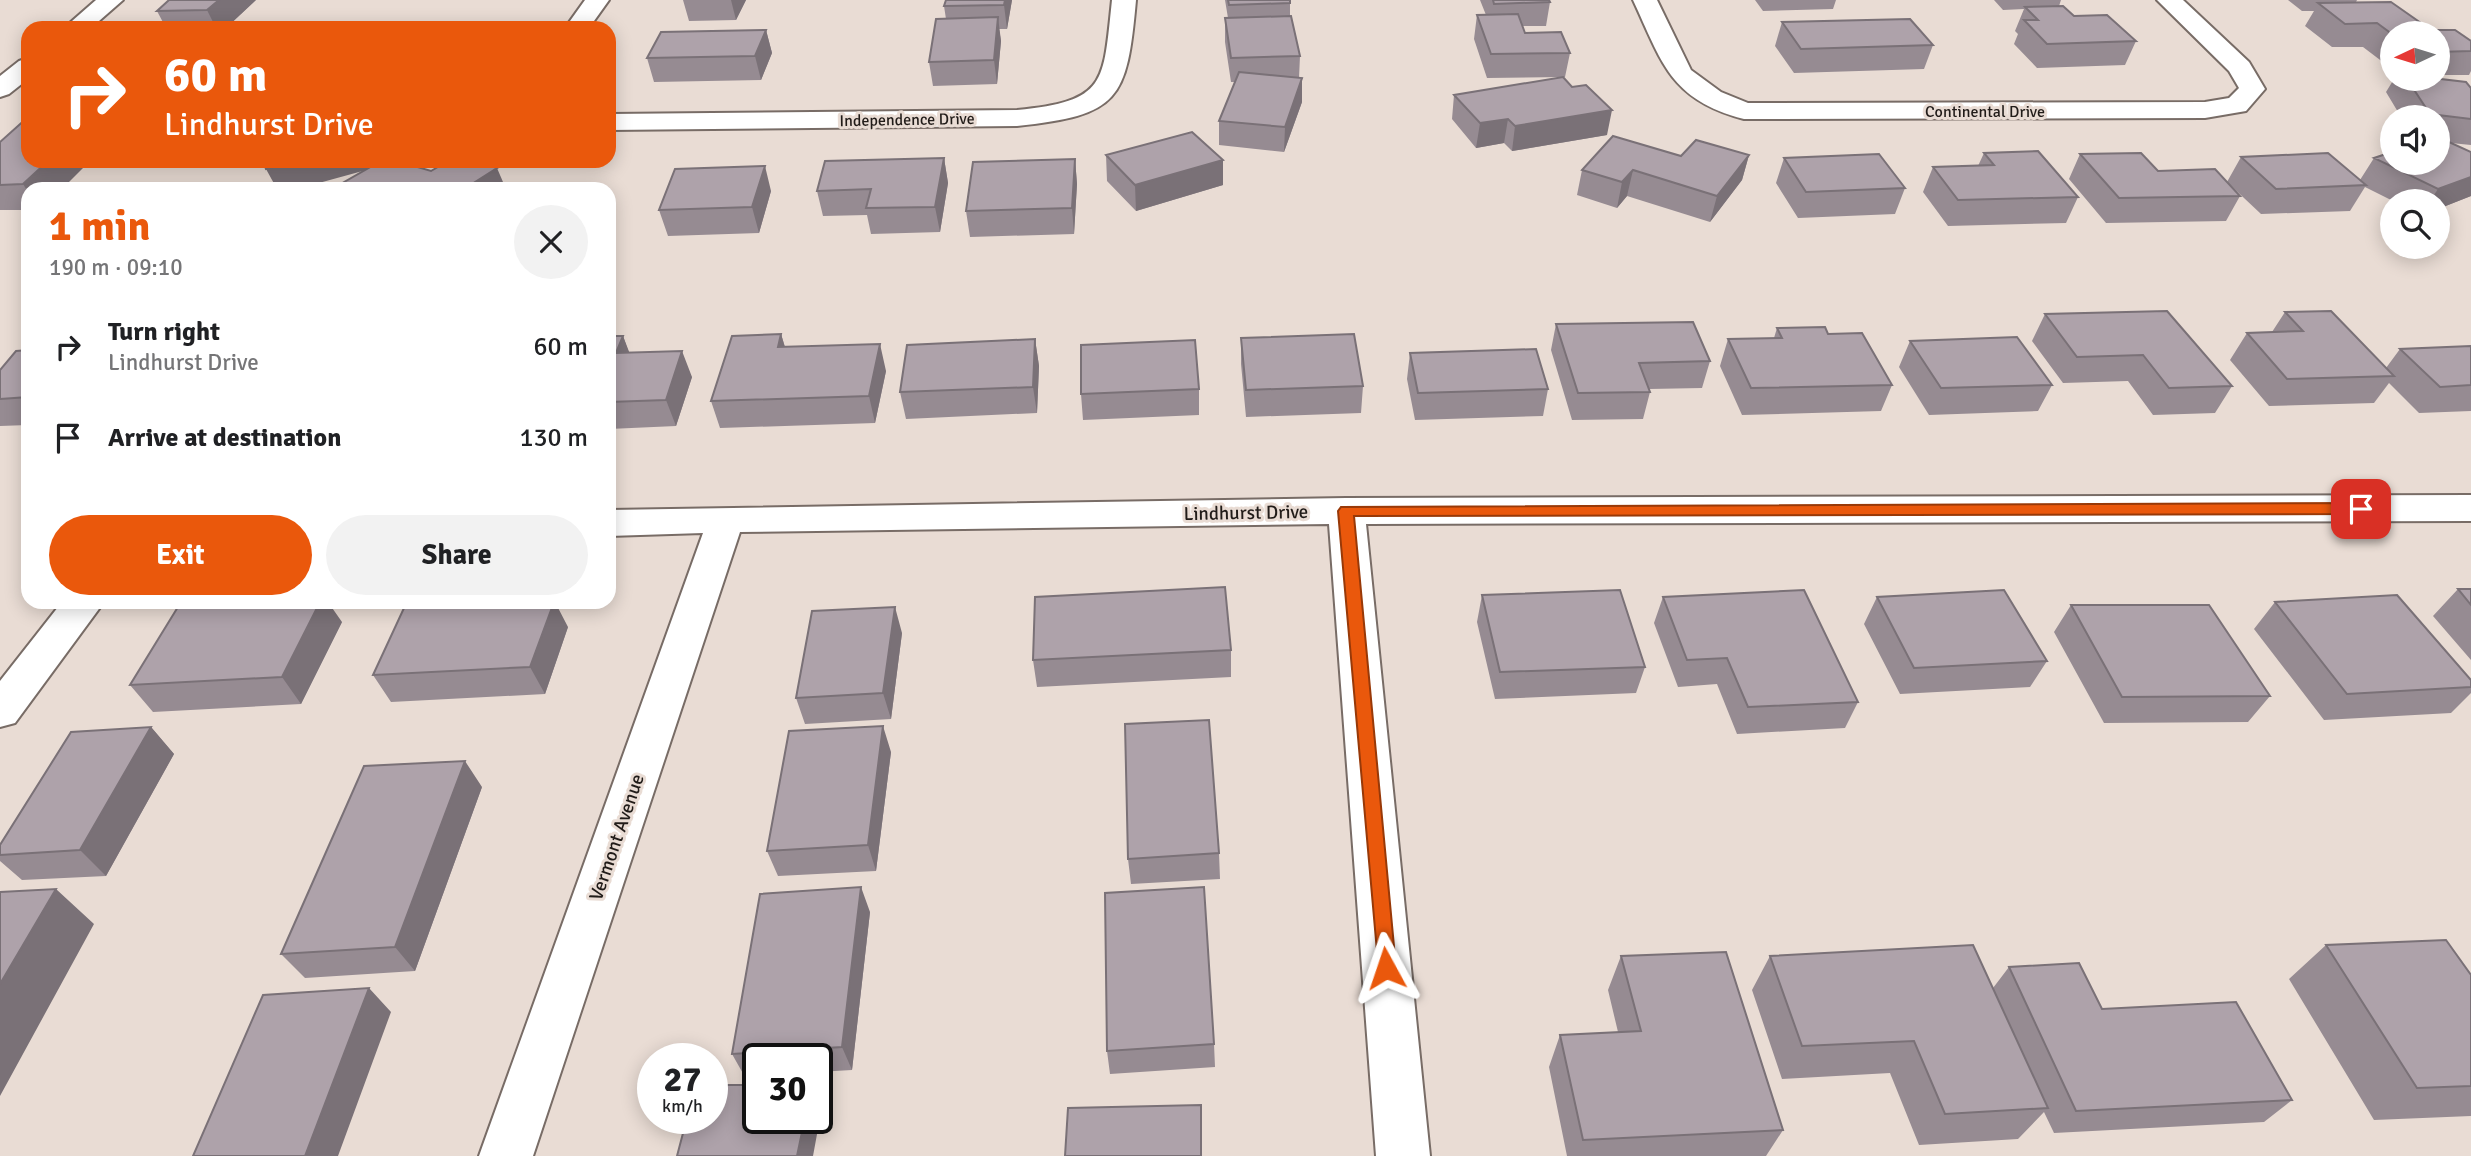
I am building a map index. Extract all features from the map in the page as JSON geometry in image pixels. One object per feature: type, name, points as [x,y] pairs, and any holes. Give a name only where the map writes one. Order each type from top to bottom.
[{"type":"street","points":[[85,21],[111,0]]},
{"type":"street","points":[[582,21],[597,0]]},
{"type":"street","name":"Independence Drive","points":[[616,122],[1017,118],[1074,110],[1101,96],[1116,72],[1124,0]]},
{"type":"street","name":"Continental Drive","points":[[1645,0],[1680,74],[1712,98],[1744,111],[2191,110],[2237,105],[2252,89],[2240,67],[2169,0]]},
{"type":"street","points":[[0,89],[21,72]]},
{"type":"street","name":"Lindhurst Drive","points":[[616,523],[1346,511],[2471,508]]},
{"type":"street","points":[[1346,511],[1403,1156]]},
{"type":"street","name":"Vermont Avenue","points":[[506,1156],[726,519]]},
{"type":"street","points":[[0,711],[79,609]]},
{"type":"building","points":[[169,0],[219,0],[207,10],[157,11]]},
{"type":"building","points":[[946,0],[1005,0],[1004,5],[944,6]]},
{"type":"building","points":[[1228,0],[1290,0],[1290,3],[1229,5]]},
{"type":"building","points":[[1493,0],[1549,0],[1550,2],[1494,4]]},
{"type":"building","points":[[2391,2],[2418,21],[2380,21],[2380,25],[2345,24],[2318,3]]},
{"type":"building","points":[[2063,6],[2074,16],[2107,15],[2136,41],[2047,44],[2024,20],[2038,20],[2025,7]]},
{"type":"building","points":[[1518,14],[1525,33],[1561,32],[1570,53],[1491,54],[1477,15]]},
{"type":"building","points":[[1291,16],[1300,56],[1231,58],[1225,18]]},
{"type":"building","points":[[998,17],[994,60],[929,62],[936,19]]},
{"type":"building","points":[[1910,19],[1933,45],[1801,49],[1782,22]]},
{"type":"building","points":[[766,30],[755,56],[647,58],[661,32]]},
{"type":"building","points":[[2450,30],[2455,30],[2471,41],[2471,51],[2450,52]]},
{"type":"building","points":[[1239,72],[1302,78],[1285,127],[1219,121]]},
{"type":"building","points":[[1563,77],[1572,87],[1586,85],[1612,110],[1515,126],[1508,119],[1480,123],[1454,95]]},
{"type":"building","points":[[2450,80],[2466,82],[2471,88],[2471,119],[2450,116],[2450,105],[2424,105],[2415,91],[2450,91]]},
{"type":"building","points":[[21,123],[21,168],[40,168],[21,184],[0,185],[0,142]]},
{"type":"building","points":[[1192,132],[1223,160],[1135,185],[1106,155]]},
{"type":"building","points":[[1613,136],[1681,156],[1696,140],[1749,155],[1717,196],[1633,170],[1622,182],[1582,170]]},
{"type":"building","points":[[2450,142],[2471,152],[2471,177],[2438,189],[2409,175],[2450,175]]},
{"type":"building","points":[[2038,151],[2078,197],[1958,200],[1933,167],[1994,165],[1984,153]]},
{"type":"building","points":[[2141,153],[2158,171],[2215,169],[2240,196],[2119,198],[2080,154]]},
{"type":"building","points":[[2328,153],[2366,185],[2276,189],[2241,157]]},
{"type":"building","points":[[1879,154],[1905,188],[1806,192],[1784,158]]},
{"type":"building","points":[[944,158],[935,207],[866,208],[871,189],[817,191],[825,161]]},
{"type":"building","points":[[1075,159],[1072,208],[966,211],[973,162]]},
{"type":"building","points":[[765,166],[752,207],[659,210],[675,169]]},
{"type":"building","points":[[369,168],[421,168],[431,171],[436,168],[497,168],[475,182],[344,182]]},
{"type":"building","points":[[2167,311],[2232,386],[2169,388],[2143,355],[2077,357],[2045,314]]},
{"type":"building","points":[[2331,311],[2394,376],[2287,379],[2247,333],[2303,331],[2285,312]]},
{"type":"building","points":[[1693,322],[1710,361],[1639,363],[1650,392],[1578,393],[1556,324]]},
{"type":"building","points":[[1825,327],[1828,334],[1862,333],[1892,385],[1751,388],[1728,339],[1782,338],[1777,328]]},
{"type":"building","points":[[781,334],[778,347],[880,344],[869,396],[711,401],[732,336]]},
{"type":"building","points":[[1354,334],[1363,386],[1246,390],[1241,338]]},
{"type":"building","points":[[616,336],[623,336],[616,353]]},
{"type":"building","points":[[2017,337],[2052,385],[1941,388],[1910,341]]},
{"type":"building","points":[[1035,339],[1033,387],[900,392],[907,345]]},
{"type":"building","points":[[1195,340],[1199,389],[1081,394],[1081,345]]},
{"type":"building","points":[[2471,346],[2471,385],[2440,387],[2400,349]]},
{"type":"building","points":[[1536,349],[1548,389],[1418,393],[1410,353]]},
{"type":"building","points":[[16,351],[21,351],[21,398],[0,399],[0,370]]},
{"type":"building","points":[[682,351],[666,400],[616,402],[616,353]]},
{"type":"building","points":[[1225,587],[1231,650],[1033,660],[1035,597]]},
{"type":"building","points":[[2458,589],[2471,589],[2471,605]]},
{"type":"building","points":[[1620,590],[1645,667],[1500,672],[1482,595]]},
{"type":"building","points":[[1804,590],[1858,702],[1748,707],[1727,658],[1687,660],[1663,597]]},
{"type":"building","points":[[2004,590],[2047,661],[1914,668],[1877,597]]},
{"type":"building","points":[[2397,595],[2471,680],[2471,687],[2347,694],[2275,602]]},
{"type":"building","points":[[2071,605],[2209,605],[2270,696],[2122,697]]},
{"type":"building","points":[[895,607],[883,693],[796,698],[812,611]]},
{"type":"building","points":[[177,609],[316,609],[282,677],[130,685]]},
{"type":"building","points":[[404,609],[551,609],[530,667],[373,675]]},
{"type":"building","points":[[1209,720],[1219,853],[1128,859],[1125,724]]},
{"type":"building","points":[[883,726],[868,845],[767,851],[789,731]]},
{"type":"building","points":[[151,727],[80,850],[0,855],[0,845],[71,732]]},
{"type":"building","points":[[465,761],[395,947],[281,954],[364,766]]},
{"type":"building","points":[[861,887],[842,1047],[833,1048],[833,1043],[742,1043],[742,1053],[732,1054],[760,894]]},
{"type":"building","points":[[1204,887],[1214,1044],[1107,1051],[1105,893]]},
{"type":"building","points":[[56,889],[0,984],[0,892]]},
{"type":"building","points":[[2446,940],[2471,975],[2471,1086],[2417,1088],[2326,945]]},
{"type":"building","points":[[1973,945],[2048,1108],[1945,1114],[1914,1041],[1802,1046],[1770,956]]},
{"type":"building","points":[[1726,952],[1783,1130],[1583,1140],[1560,1035],[1641,1031],[1621,956]]},
{"type":"building","points":[[2079,963],[2102,1009],[2236,1002],[2292,1100],[2076,1111],[2009,967]]},
{"type":"building","points":[[369,988],[305,1156],[193,1156],[263,995]]},
{"type":"building","points":[[728,1085],[742,1085],[742,1134],[802,1134],[797,1156],[677,1156],[683,1134],[728,1134]]},
{"type":"building","points":[[1201,1105],[1201,1156],[1065,1156],[1068,1108]]},
{"type":"route","points":[[1386,968],[1346,511],[2361,509]]}]
